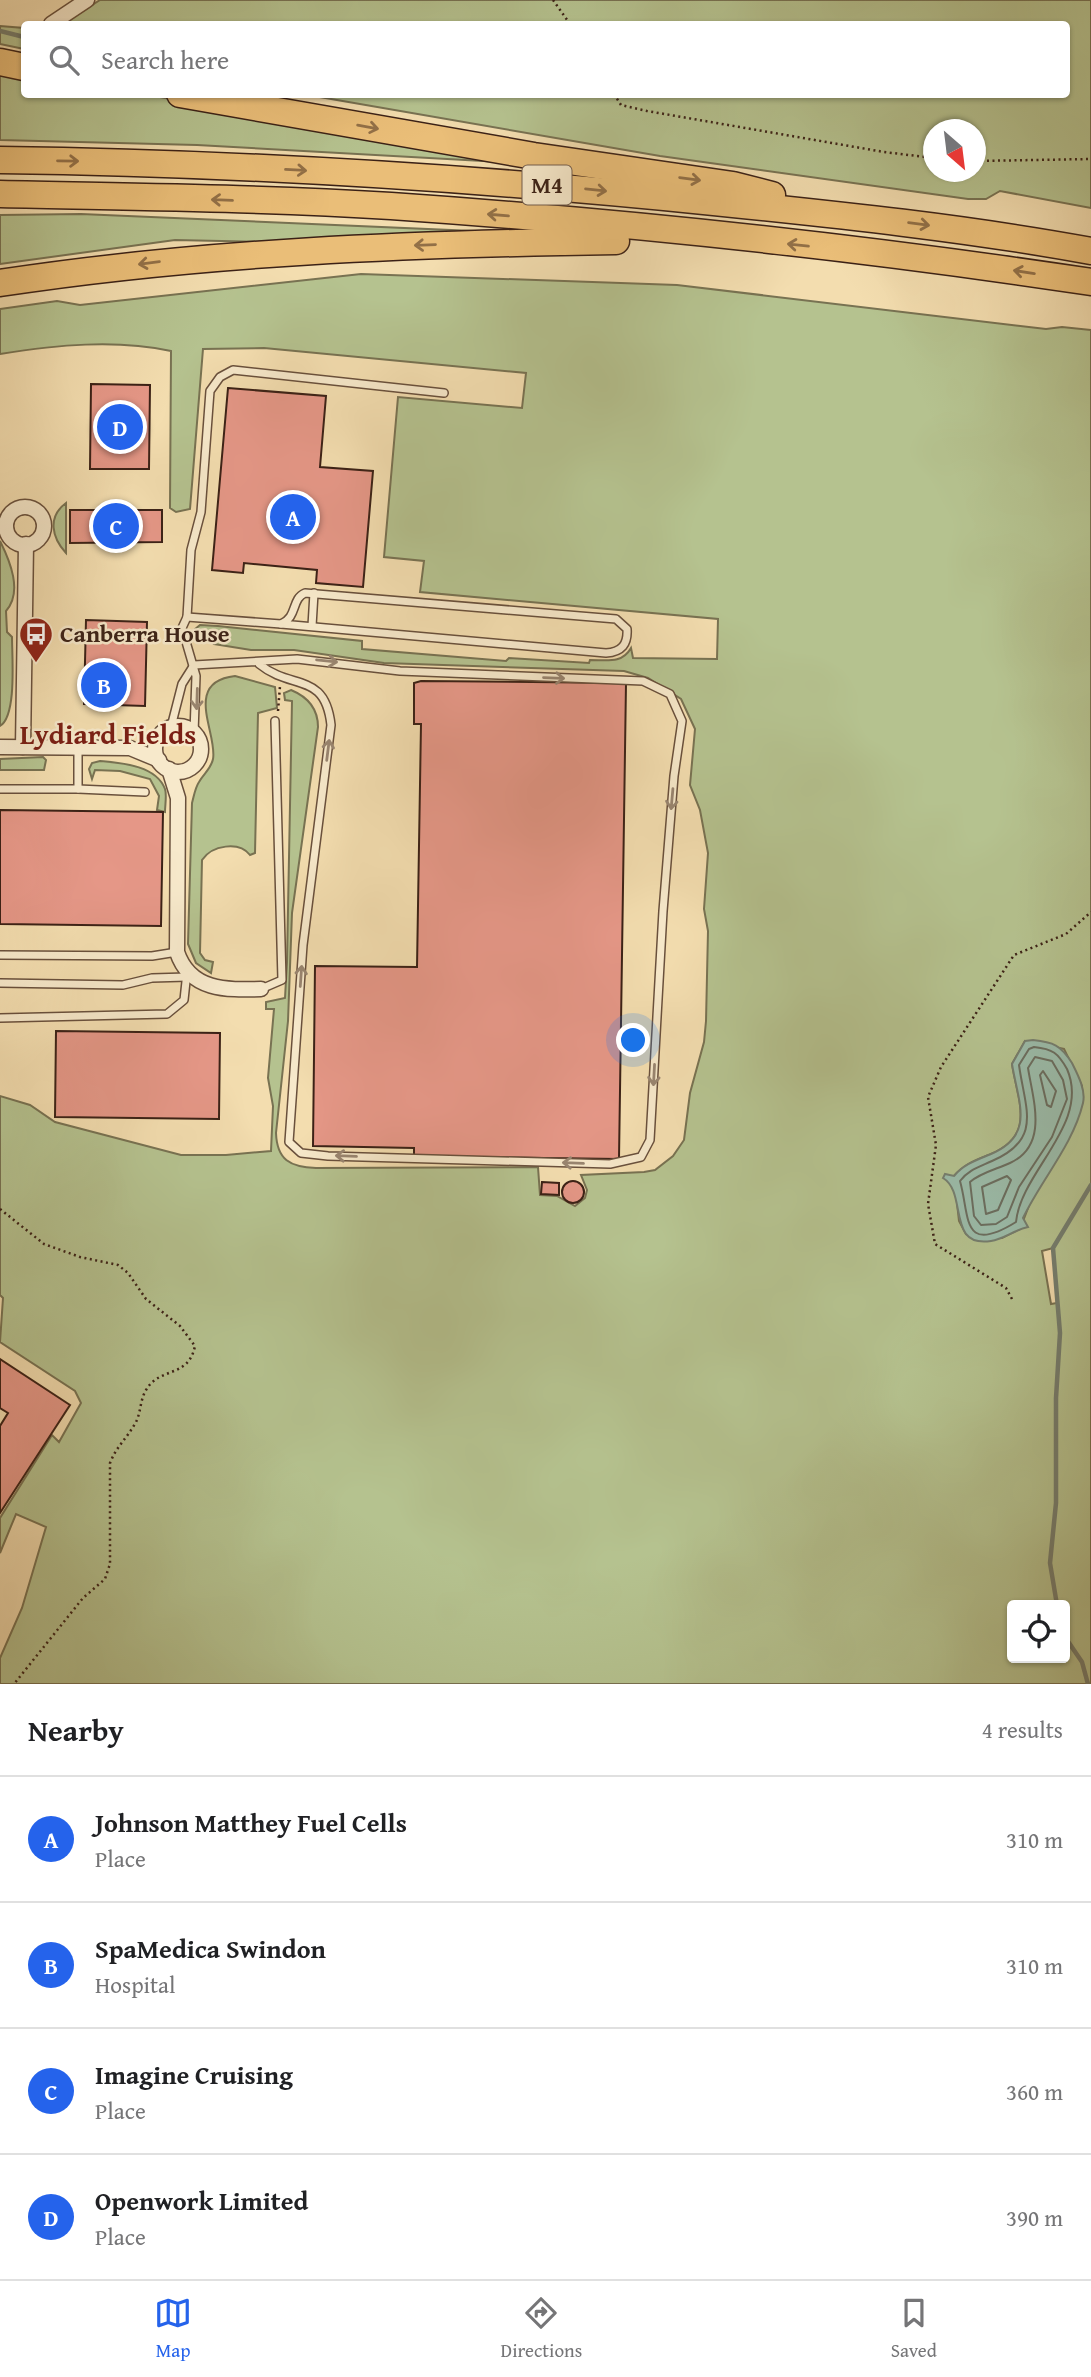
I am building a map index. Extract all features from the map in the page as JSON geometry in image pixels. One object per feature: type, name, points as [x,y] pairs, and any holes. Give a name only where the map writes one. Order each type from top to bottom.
[{"type":"highway","points":[[0,62],[21,66]]},
{"type":"highway","name":"M4","points":[[203,98],[534,156],[733,185],[866,218]]},
{"type":"highway","name":"M4","points":[[0,160],[146,162],[486,180],[866,218],[1015,237],[1091,251]]},
{"type":"highway","name":"M4","points":[[0,194],[388,206],[968,263],[1091,282]]},
{"type":"highway","name":"M4","points":[[0,283],[217,256],[472,243],[738,239]]},
{"type":"street","points":[[56,21],[87,0]]},
{"type":"street","points":[[23,747],[26,544]]},
{"type":"street","points":[[0,747],[130,748],[159,736],[171,727],[186,727],[194,733],[201,750],[178,798]]},
{"type":"street","points":[[159,736],[156,751],[178,798],[177,952],[187,974],[199,982],[213,988],[261,989]]},
{"type":"street","points":[[130,748],[184,771],[191,768]]},
{"type":"lane","points":[[194,733],[197,697],[194,665],[184,642],[183,624],[187,617],[191,550],[201,512],[210,391],[220,377],[233,370],[444,394]]},
{"type":"lane","points":[[187,617],[606,653],[620,650],[626,642],[627,634],[625,625],[616,619],[314,593],[300,595],[293,616],[281,624]]},
{"type":"lane","points":[[312,626],[314,593]]},
{"type":"lane","points":[[194,665],[231,661],[259,664],[297,659],[400,671],[643,681],[670,694],[682,721],[674,776],[663,911],[650,1140],[641,1157],[610,1164],[328,1156],[301,1153],[289,1142],[303,945],[331,725],[329,704],[319,691],[280,676],[259,664]]},
{"type":"lane","points":[[171,727],[182,684],[194,665]]},
{"type":"lane","points":[[261,989],[282,980],[275,721]]},
{"type":"lane","points":[[78,748],[78,789]]},
{"type":"lane","points":[[0,789],[145,792]]},
{"type":"lane","points":[[0,955],[152,956],[177,952]]},
{"type":"lane","points":[[0,982],[123,985],[187,974],[184,1000],[167,1014],[0,1018]]},
{"type":"path","points":[[553,0],[567,21]]},
{"type":"path","points":[[616,98],[621,106],[647,111],[923,157]]},
{"type":"path","points":[[986,161],[1091,159]]},
{"type":"path","points":[[275,721],[280,705],[280,676]]},
{"type":"path","points":[[1012,1299],[1006,1288],[935,1244],[928,1204],[936,1145],[928,1097],[941,1067],[1014,955],[1066,934],[1091,912]]},
{"type":"path","points":[[0,1209],[44,1244],[80,1257],[118,1265],[128,1273],[146,1299],[191,1336],[195,1346],[192,1359],[182,1368],[163,1375],[145,1391],[136,1422],[110,1463],[110,1564],[105,1578],[83,1598],[14,1684]]},
{"type":"green space","points":[[100,0],[1091,0],[1091,208],[1000,191],[986,199],[968,199],[660,156],[325,98],[1070,98],[1070,21],[68,21]]},
{"type":"green space","points":[[0,26],[21,28],[21,48],[0,44]]},
{"type":"green space","points":[[0,70],[21,74],[21,98],[165,98],[521,163],[197,145],[0,140]]},
{"type":"green space","points":[[81,214],[473,231],[471,235],[266,242],[175,240],[0,264],[0,215]]},
{"type":"green space","points":[[361,274],[677,285],[1046,329],[1062,327],[1091,330],[1091,1684],[0,1684],[0,1658],[22,1608],[46,1527],[16,1514],[0,1553],[0,1518],[52,1435],[59,1442],[81,1403],[75,1391],[0,1342],[3,1298],[0,1295],[0,1096],[30,1105],[55,1122],[181,1155],[271,1151],[273,1106],[268,1078],[274,1009],[266,1009],[266,1002],[285,998],[287,962],[292,701],[285,700],[284,693],[291,690],[307,700],[314,709],[318,727],[292,913],[288,1021],[276,1133],[282,1156],[292,1164],[316,1168],[538,1167],[540,1195],[557,1196],[575,1206],[585,1198],[587,1190],[581,1175],[655,1170],[673,1156],[684,1140],[690,1093],[704,1042],[706,1021],[708,931],[704,909],[708,853],[700,810],[690,785],[695,729],[681,699],[648,678],[624,671],[384,663],[294,650],[251,650],[214,644],[194,630],[200,625],[218,626],[362,641],[362,649],[506,661],[509,658],[589,663],[590,660],[619,659],[631,648],[633,658],[717,659],[718,619],[420,592],[424,561],[384,557],[398,397],[522,408],[526,373],[264,348],[203,349],[190,509],[176,512],[170,508],[171,351],[107,344],[0,354],[0,309],[57,301],[80,305]],"holes":[[[1025,1041],[1064,1049],[1082,1086],[1065,1144],[1033,1195],[1020,1229],[1002,1238],[975,1240],[966,1234],[959,1221],[954,1176],[966,1165],[1005,1146],[1014,1137],[1021,1116],[1012,1064]],[[1053,1248],[1057,1303],[1051,1304],[1042,1251]]]},
{"type":"green space","points":[[66,503],[66,553],[57,541],[54,521]]},
{"type":"green space","points":[[0,541],[11,567],[14,595],[6,611],[7,632],[12,637],[11,699],[9,711],[0,726]]},
{"type":"green space","points":[[235,676],[275,687],[277,708],[258,713],[255,853],[250,855],[233,846],[212,851],[202,860],[200,953],[205,960],[213,962],[211,973],[196,963],[188,944],[192,803],[198,784],[213,759],[206,698],[210,688],[219,680]]},
{"type":"green space","points":[[43,757],[46,760],[44,770],[0,770],[0,759]]},
{"type":"green space","points":[[100,761],[137,767],[154,775],[165,789],[165,812],[157,810],[159,796],[150,779],[120,771],[95,770],[92,779],[89,769],[92,763]]},
{"type":"water","points":[[1033,1040],[1056,1046],[1068,1057],[1081,1083],[1083,1103],[1072,1133],[1023,1218],[1028,1227],[996,1240],[977,1241],[968,1236],[963,1228],[955,1195],[943,1178],[945,1174],[954,1176],[966,1165],[1005,1146],[1014,1137],[1021,1116],[1012,1064],[1025,1041]]},
{"type":"building","points":[[91,384],[150,385],[149,469],[90,469]]},
{"type":"building","points":[[228,388],[326,396],[320,467],[373,471],[363,587],[316,583],[317,570],[244,563],[243,573],[212,570]]},
{"type":"building","points":[[70,510],[162,510],[162,542],[70,543]]},
{"type":"building","points":[[86,620],[147,622],[145,706],[84,704]]},
{"type":"building","points":[[414,683],[626,683],[619,1159],[414,1156],[414,1148],[313,1146],[315,966],[417,967],[421,724],[414,724]]},
{"type":"building","points":[[0,810],[163,812],[161,926],[0,924]]},
{"type":"building","points":[[56,1031],[220,1033],[219,1119],[55,1117]]},
{"type":"building","points":[[573,1181],[581,1184],[584,1192],[581,1200],[573,1203],[565,1200],[562,1192],[565,1184]]},
{"type":"building","points":[[542,1182],[559,1183],[559,1195],[541,1194]]},
{"type":"building","points":[[0,1359],[70,1405],[0,1513],[0,1426],[8,1413],[0,1408]]},
{"type":"waterway","points":[[0,31],[21,36]]},
{"type":"waterway","points":[[1056,1600],[1050,1563],[1056,1503],[1056,1398],[1060,1333],[1053,1248],[1091,1185]]},
{"type":"waterway","points":[[1070,1644],[1082,1662],[1088,1684]]},
{"type":"place","name":"Openwork Limited","points":[[120,427]]},
{"type":"place","name":"Johnson Matthey Fuel Cells","points":[[293,517]]},
{"type":"place","name":"Imagine Cruising","points":[[116,526]]},
{"type":"place","name":"Canberra House","points":[[36,664]]},
{"type":"place","name":"SpaMedica Swindon","points":[[104,685]]},
{"type":"district","name":"Lydiard Fields","points":[[108,734]]}]
